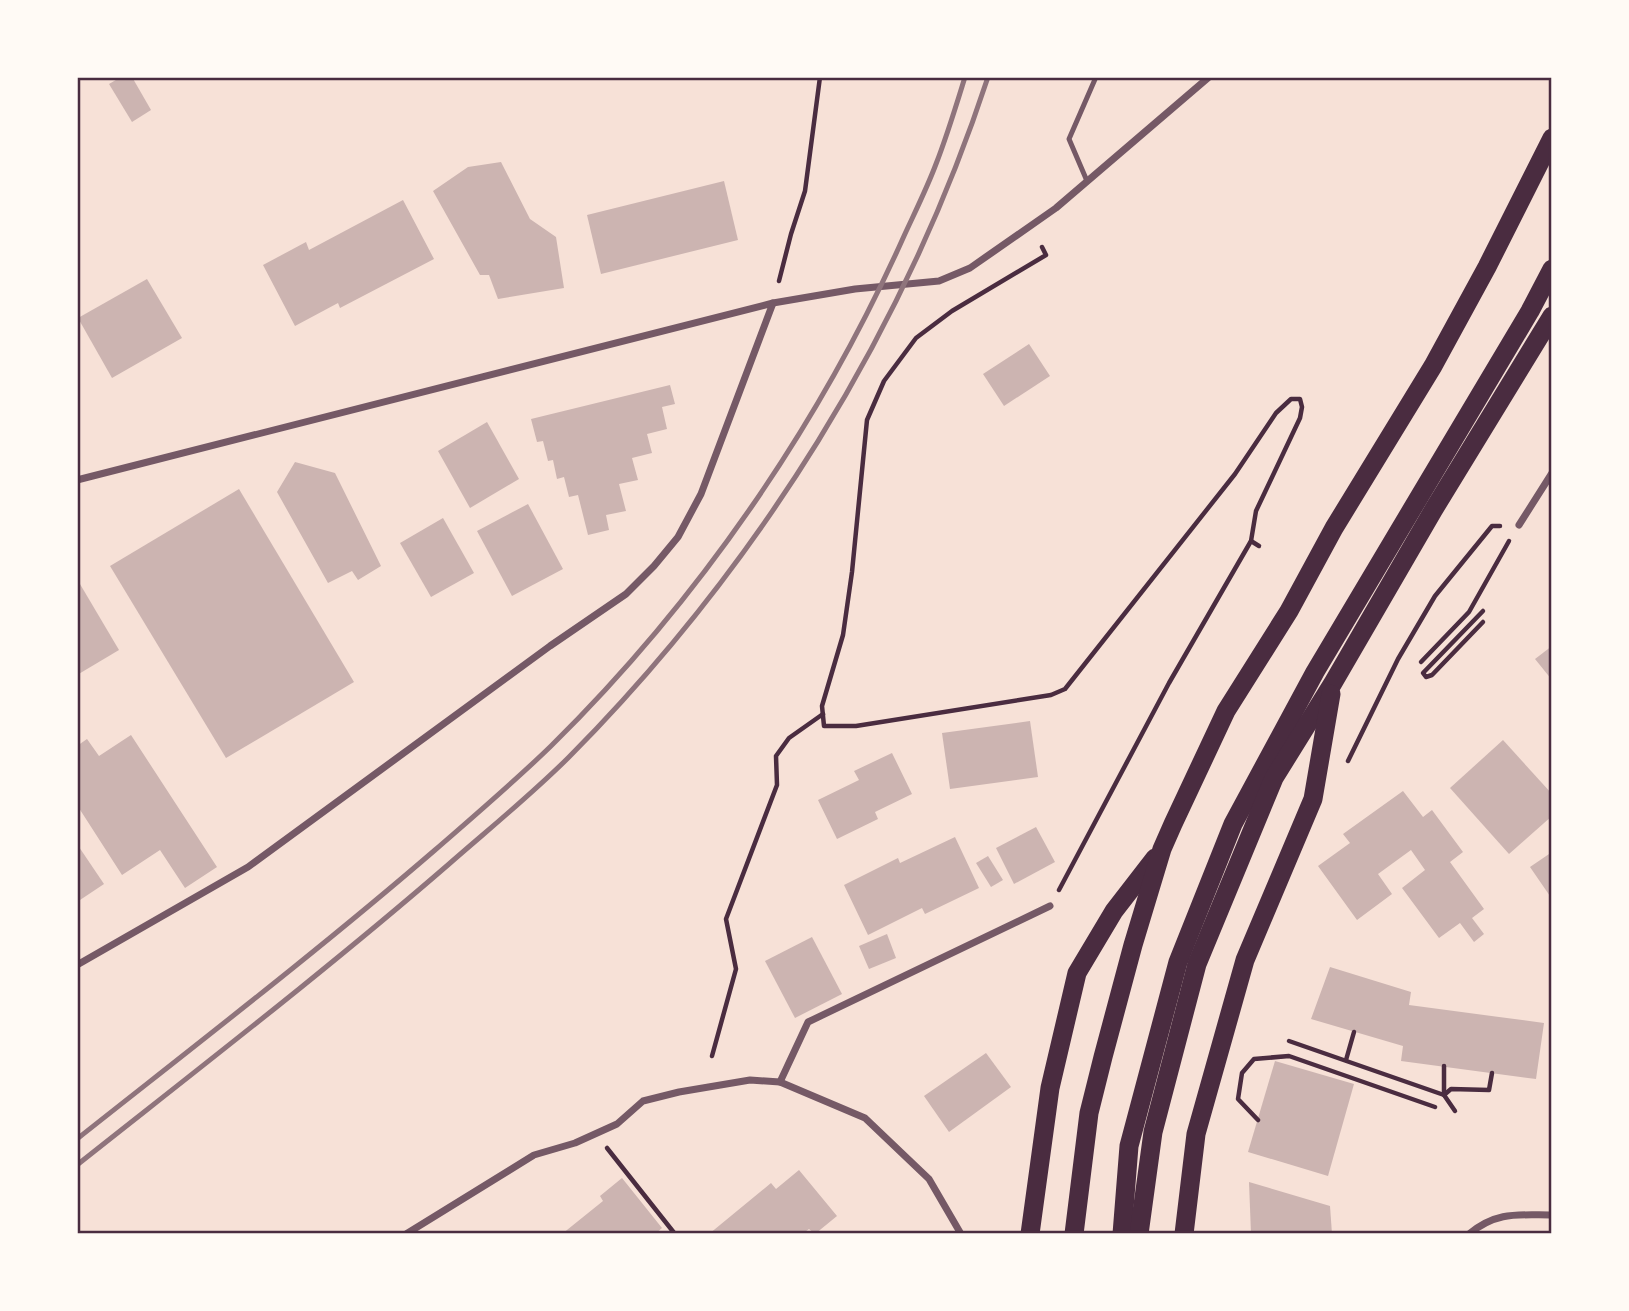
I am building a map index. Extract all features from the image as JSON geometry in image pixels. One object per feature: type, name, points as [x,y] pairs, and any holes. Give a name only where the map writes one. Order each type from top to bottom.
[{"type":"highway","points":[[1073,1234],[1089,1113],[1118,999],[1162,849],[1226,711],[1289,611],[1334,528],[1433,366],[1552,138]]},
{"type":"highway","points":[[1122,1234],[1129,1146],[1178,962],[1233,824],[1315,672],[1530,311],[1552,269]]},
{"type":"highway","points":[[1139,1234],[1153,1132],[1197,964],[1274,778],[1552,316]]},
{"type":"highway","points":[[1184,1234],[1196,1134],[1245,960],[1313,799],[1333,683]]},
{"type":"highway","points":[[1030,1234],[1050,1088],[1077,973],[1114,911],[1162,849]]},
{"type":"street","points":[[77,480],[773,303],[855,289],[923,283],[949,276],[970,268],[1056,208],[1209,77]]},
{"type":"street","points":[[77,965],[248,867],[550,646],[626,594],[678,537],[701,494],[773,303]]},
{"type":"street","points":[[1519,525],[1552,474]]},
{"type":"street","points":[[780,1082],[808,1022],[1050,906]]},
{"type":"street","points":[[406,1234],[534,1155],[575,1143],[617,1124],[643,1101],[750,1080],[780,1082],[866,1118],[929,1178],[961,1234]]},
{"type":"street","points":[[1469,1234],[1485,1221],[1506,1214],[1552,1215]]},
{"type":"lane","points":[[1087,181],[1069,139],[1096,77]]},
{"type":"path","points":[[773,303],[805,191],[820,77]]},
{"type":"path","points":[[1042,247],[1046,255],[952,311],[916,338],[884,381],[867,420],[852,572],[843,635],[822,706],[824,726],[856,726],[1051,695],[1065,689],[1235,474],[1276,413],[1291,399],[1300,399],[1302,407],[1300,418],[1256,511],[1251,541],[1169,682],[1050,906]]},
{"type":"path","points":[[1421,662],[1469,612],[1519,525]]},
{"type":"path","points":[[1346,765],[1398,659],[1435,596],[1492,526],[1519,525]]},
{"type":"path","points":[[1251,541],[1259,546]]},
{"type":"path","points":[[1483,611],[1423,673],[1426,677],[1432,675],[1483,622]]},
{"type":"path","points":[[712,1056],[736,969],[726,919],[777,785],[776,756],[789,738],[823,714]]},
{"type":"path","points":[[1346,1060],[1354,1032]]},
{"type":"path","points":[[1289,1041],[1444,1095]]},
{"type":"path","points":[[1258,1120],[1238,1099],[1242,1073],[1254,1059],[1289,1056],[1435,1107]]},
{"type":"path","points":[[1444,1066],[1444,1095],[1455,1111]]},
{"type":"path","points":[[1444,1095],[1451,1088],[1489,1090],[1492,1073]]},
{"type":"path","points":[[596,1134],[675,1234]]},
{"type":"building","points":[[121,77],[132,77],[151,110],[132,122],[109,84]]},
{"type":"building","points":[[501,162],[530,219],[556,237],[564,288],[498,299],[489,275],[480,275],[433,191],[468,167]]},
{"type":"building","points":[[724,181],[738,240],[601,274],[587,215]]},
{"type":"building","points":[[403,200],[434,259],[340,308],[338,303],[295,326],[263,265],[306,242],[309,250]]},
{"type":"building","points":[[147,279],[182,338],[112,378],[78,318]]},
{"type":"building","points":[[1029,344],[1050,376],[1004,406],[983,374]]},
{"type":"building","points":[[670,385],[675,404],[662,407],[667,429],[647,434],[652,453],[632,458],[638,480],[619,484],[626,511],[606,515],[609,530],[588,535],[578,495],[569,497],[564,477],[557,479],[553,460],[548,461],[543,441],[537,442],[531,419]]},
{"type":"building","points":[[487,422],[519,479],[470,508],[438,451]]},
{"type":"building","points":[[295,462],[335,473],[381,566],[358,580],[352,571],[328,583],[277,492]]},
{"type":"building","points":[[239,489],[354,682],[226,758],[110,566]]},
{"type":"building","points":[[528,504],[563,569],[512,596],[477,531]]},
{"type":"building","points":[[443,518],[474,573],[431,597],[400,543]]},
{"type":"building","points":[[77,579],[119,650],[77,675]]},
{"type":"building","points":[[1552,646],[1552,680],[1535,659]]},
{"type":"building","points":[[1030,721],[1038,777],[950,789],[942,733]]},
{"type":"building","points":[[131,735],[217,867],[185,888],[160,850],[122,875],[77,805],[77,746],[87,739],[99,756]]},
{"type":"building","points":[[1503,740],[1552,794],[1552,816],[1509,854],[1450,788]]},
{"type":"building","points":[[892,753],[912,794],[875,812],[878,819],[837,839],[818,800],[859,780],[854,771]]},
{"type":"building","points":[[1403,791],[1423,817],[1432,810],[1463,852],[1450,862],[1484,909],[1472,918],[1484,934],[1474,942],[1460,923],[1439,938],[1402,888],[1425,870],[1411,850],[1378,874],[1392,894],[1357,920],[1318,866],[1350,843],[1343,834]]},
{"type":"building","points":[[1036,827],[1055,862],[1014,884],[996,848]]},
{"type":"building","points":[[955,837],[979,888],[925,914],[922,908],[868,935],[844,885],[898,858],[900,863]]},
{"type":"building","points":[[77,844],[104,884],[77,902]]},
{"type":"building","points":[[1552,852],[1552,899],[1530,867]]},
{"type":"building","points":[[988,856],[1003,880],[991,887],[976,863]]},
{"type":"building","points":[[887,934],[896,958],[869,969],[859,946]]},
{"type":"building","points":[[812,937],[842,994],[795,1018],[765,961]]},
{"type":"building","points":[[1330,967],[1411,992],[1409,1005],[1544,1023],[1536,1079],[1401,1061],[1403,1046],[1311,1019]]},
{"type":"building","points":[[986,1053],[1011,1087],[949,1132],[924,1096]]},
{"type":"building","points":[[1275,1061],[1354,1084],[1328,1176],[1248,1152]]},
{"type":"building","points":[[799,1170],[837,1216],[815,1234],[809,1229],[802,1234],[709,1234],[771,1183],[776,1189]]},
{"type":"building","points":[[622,1178],[662,1228],[655,1234],[562,1234],[603,1201],[600,1196]]},
{"type":"building","points":[[1249,1182],[1330,1206],[1332,1234],[1251,1234]]},
{"type":"railway","points":[[77,1139],[302,960],[479,812],[551,746],[657,631],[752,507],[834,374],[871,306],[925,191],[965,77]]},
{"type":"railway","points":[[77,1165],[404,903],[555,771],[638,683],[702,606],[762,525],[818,441],[868,354],[914,264],[954,172],[988,77]]}]
